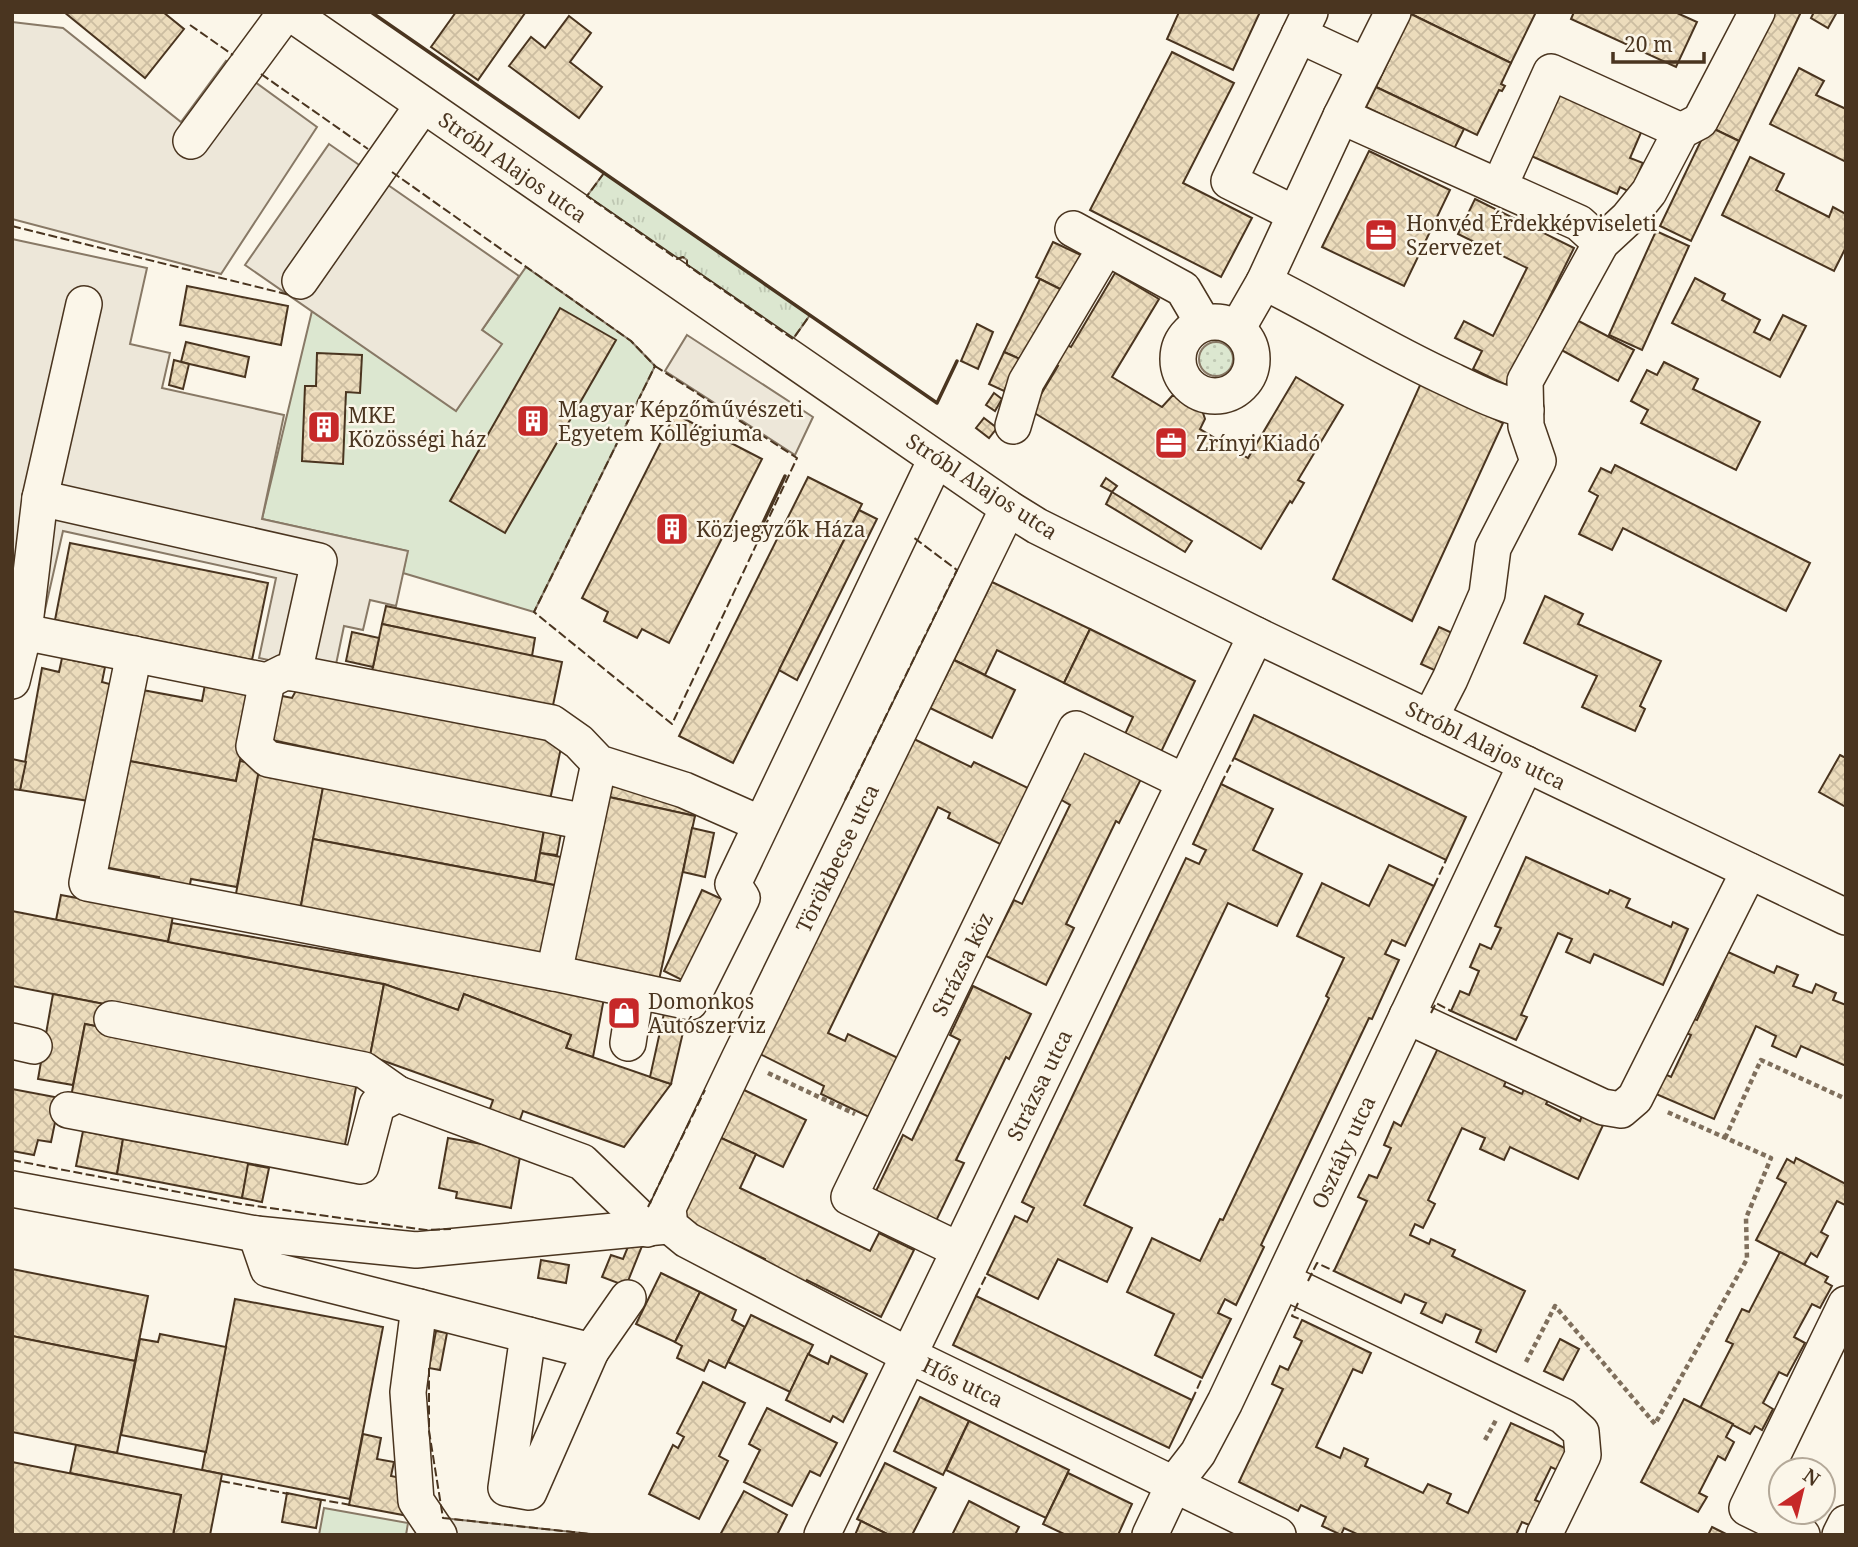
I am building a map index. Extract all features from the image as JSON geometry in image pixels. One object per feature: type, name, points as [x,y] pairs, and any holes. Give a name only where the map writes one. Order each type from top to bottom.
[{"type":"street","name":"Stróbl Alajos utca","points":[[287,12],[1007,508],[1037,526],[1256,635],[1846,917]]},
{"type":"street","points":[[191,141],[287,12]]},
{"type":"street","points":[[1237,329],[1264,282],[1393,12]]},
{"type":"street","points":[[1430,718],[1487,594],[1493,548],[1538,461],[1526,426],[1525,381],[1601,243],[1628,218],[1649,192],[1681,131],[1700,121],[1757,12]]},
{"type":"street","points":[[1295,214],[1229,181],[1304,23],[1366,66]]},
{"type":"street","points":[[1499,187],[1551,72],[1681,131]]},
{"type":"street","points":[[300,281],[423,105]]},
{"type":"street","points":[[1341,117],[1579,223],[1601,243]]},
{"type":"street","points":[[1073,229],[1183,289],[1203,323]]},
{"type":"street","points":[[1013,426],[1026,382],[1106,247]]},
{"type":"street","points":[[1264,282],[1418,365],[1500,403],[1526,410]]},
{"type":"street","points":[[12,681],[24,632],[40,498],[85,304]]},
{"type":"street","points":[[1221,322],[1237,329],[1249,343],[1251,351],[1252,360],[1247,378],[1235,390],[1218,396],[1200,393],[1186,382],[1178,366],[1179,348],[1188,333],[1203,323],[1221,322]]},
{"type":"street","points":[[134,654],[87,883],[554,973],[690,1002],[742,898],[733,884],[936,459]]},
{"type":"street","points":[[40,498],[319,561],[254,746],[268,759],[586,822]]},
{"type":"street","name":"Törökbecse utca","points":[[662,1221],[1007,508]]},
{"type":"street","points":[[24,632],[134,654],[552,723],[579,742],[599,763],[684,790],[761,824]]},
{"type":"street","name":"Strázsa utca","points":[[822,1535],[1256,635]]},
{"type":"street","name":"Strázsa köz","points":[[959,1250],[849,1197],[1076,729],[1185,782]]},
{"type":"street","points":[[554,973],[599,763]]},
{"type":"street","name":"Osztály utca","points":[[1150,1535],[1174,1484],[1198,1453],[1283,1281],[1525,764]]},
{"type":"street","points":[[1407,1016],[1603,1107],[1621,1110],[1635,1098],[1749,871]]},
{"type":"street","points":[[628,1043],[636,990]]},
{"type":"street","name":"Hős utca","points":[[112,1019],[364,1070],[398,1094],[582,1162],[640,1217],[662,1221],[687,1240],[908,1356],[1278,1535]]},
{"type":"street","points":[[68,1110],[361,1166],[377,1105],[398,1094]]},
{"type":"street","points":[[12,1189],[256,1234],[416,1250],[662,1221]]},
{"type":"street","points":[[256,1234],[268,1269],[591,1351]]},
{"type":"street","points":[[1283,1281],[1563,1416],[1581,1432],[1583,1455],[1544,1535]]},
{"type":"street","points":[[528,1335],[506,1488],[529,1492],[591,1351],[628,1298]]},
{"type":"street","points":[[1802,1535],[1747,1508],[1846,1304]]},
{"type":"street","points":[[419,1307],[408,1392],[416,1501],[439,1535]]},
{"type":"street","points":[[1840,1535],[1846,1523]]},
{"type":"path","points":[[739,1059],[883,1127]]},
{"type":"path","points":[[1725,1138],[1761,1060],[1846,1099]]},
{"type":"path","points":[[1485,1440],[1555,1306],[1655,1424],[1748,1259],[1746,1218],[1772,1158],[1635,1098]]},
{"type":"green space","points":[[604,173],[810,315],[793,339],[687,265],[687,260],[683,257],[677,259],[587,196]]},
{"type":"green space","points":[[526,267],[631,341],[655,366],[534,612],[403,573],[407,551],[262,519],[312,311],[456,410],[501,344],[482,330]]},
{"type":"green space","points":[[1216,342],[1228,347],[1233,359],[1228,371],[1216,376],[1204,371],[1199,359],[1204,347]]},
{"type":"green space","points":[[324,1508],[408,1523],[406,1535],[319,1535]]},
{"type":"shaded area","points":[[12,22],[63,28],[181,122],[226,61],[317,127],[221,274],[12,219]]},
{"type":"shaded area","points":[[329,144],[519,276],[482,330],[502,344],[456,411],[245,265]]},
{"type":"shaded area","points":[[12,239],[147,268],[130,344],[170,353],[162,388],[284,415],[262,519],[408,551],[396,606],[370,600],[363,630],[344,626],[334,674],[259,658],[276,578],[63,531],[42,623],[12,616]]},
{"type":"shaded area","points":[[687,335],[813,417],[795,455],[665,371]]},
{"type":"shaded area","points":[[443,1518],[600,1535],[422,1535]]},
{"type":"building","points":[[64,12],[163,12],[184,29],[145,78]]},
{"type":"building","points":[[456,12],[525,13],[478,80],[431,47]]},
{"type":"building","points":[[1179,12],[1260,12],[1233,70],[1167,39]]},
{"type":"building","points":[[1407,12],[1536,12],[1511,63]]},
{"type":"building","points":[[1574,12],[1675,12],[1697,22],[1676,67],[1571,19]]},
{"type":"building","points":[[1763,12],[1801,12],[1739,141],[1708,126]]},
{"type":"building","points":[[1814,12],[1837,12],[1828,28],[1811,18]]},
{"type":"building","points":[[1411,14],[1511,63],[1501,84],[1505,86],[1502,91],[1499,90],[1477,135],[1376,87]]},
{"type":"building","points":[[569,16],[591,33],[570,62],[602,87],[579,118],[509,66],[531,37],[545,48]]},
{"type":"building","points":[[1172,52],[1234,83],[1183,183],[1252,218],[1221,277],[1090,210]]},
{"type":"building","points":[[1799,68],[1824,81],[1816,95],[1846,109],[1846,162],[1770,124]]},
{"type":"building","points":[[1561,83],[1646,121],[1630,158],[1643,163],[1630,192],[1620,187],[1617,194],[1529,155]]},
{"type":"building","points":[[1376,87],[1464,129],[1454,149],[1366,107]]},
{"type":"building","points":[[1708,126],[1739,141],[1691,241],[1660,226]]},
{"type":"building","points":[[1369,151],[1450,190],[1404,286],[1322,247]]},
{"type":"building","points":[[1750,157],[1784,174],[1776,190],[1829,217],[1833,207],[1846,214],[1846,247],[1834,271],[1722,215]]},
{"type":"building","points":[[1475,199],[1574,248],[1506,385],[1473,369],[1482,351],[1455,338],[1464,321],[1493,336],[1527,268],[1458,234]]},
{"type":"building","points":[[1656,231],[1689,246],[1642,350],[1609,335]]},
{"type":"building","points":[[1053,242],[1085,257],[1068,293],[1036,277]]},
{"type":"building","points":[[1115,273],[1159,299],[1112,377],[1162,407],[1172,396],[1195,400],[1205,419],[1200,429],[1248,458],[1296,377],[1343,405],[1298,480],[1304,483],[1261,549],[1031,411],[1058,366],[1052,363],[1063,343],[1071,347]]},
{"type":"building","points":[[1695,278],[1725,294],[1722,300],[1760,320],[1754,332],[1770,340],[1783,315],[1806,326],[1780,377],[1672,323]]},
{"type":"building","points":[[1040,279],[1064,291],[1029,363],[1004,352]]},
{"type":"building","points":[[187,286],[288,306],[281,345],[180,325]]},
{"type":"building","name":"Magyar Képzőművészeti Egyetem Kollégiuma","points":[[560,308],[616,340],[505,533],[450,501]]},
{"type":"building","points":[[1571,317],[1634,350],[1618,381],[1556,347]]},
{"type":"building","points":[[977,324],[993,332],[978,369],[961,361]]},
{"type":"building","points":[[186,342],[249,357],[245,377],[181,362]]},
{"type":"building","points":[[1004,352],[1020,359],[1004,391],[989,384]]},
{"type":"building","name":"MKE Közösségi ház","points":[[317,353],[362,355],[360,393],[346,392],[343,464],[302,461],[305,386],[316,386]]},
{"type":"building","points":[[174,360],[189,364],[183,389],[169,385]]},
{"type":"building","points":[[1664,362],[1698,379],[1693,389],[1760,422],[1736,470],[1641,423],[1648,410],[1631,401],[1647,370],[1657,375]]},
{"type":"building","points":[[1421,383],[1503,423],[1412,621],[1333,579]]},
{"type":"building","points":[[994,393],[1002,399],[995,411],[986,405]]},
{"type":"building","name":"Közjegyzők Háza","points":[[675,414],[762,459],[669,643],[642,629],[637,638],[604,621],[608,612],[582,598]]},
{"type":"building","points":[[984,418],[997,428],[989,438],[976,428]]},
{"type":"building","points":[[1615,465],[1810,563],[1786,611],[1623,528],[1612,550],[1579,534],[1598,496],[1589,491],[1601,468],[1611,473]]},
{"type":"building","points":[[808,477],[862,504],[733,763],[679,736]]},
{"type":"building","points":[[1106,478],[1117,486],[1112,492],[1101,486]]},
{"type":"building","points":[[1112,492],[1192,541],[1185,552],[1106,504]]},
{"type":"building","points":[[859,510],[877,519],[797,680],[779,670]]},
{"type":"building","points":[[70,543],[268,583],[252,660],[55,620]]},
{"type":"building","points":[[992,582],[1090,629],[1064,683],[997,650],[985,675],[954,660]]},
{"type":"building","points":[[1545,596],[1583,614],[1578,624],[1661,661],[1640,706],[1645,709],[1635,731],[1582,707],[1597,676],[1524,643]]},
{"type":"building","points":[[386,606],[535,638],[532,656],[382,624]]},
{"type":"building","points":[[382,624],[562,662],[552,710],[372,671]]},
{"type":"building","points":[[1439,627],[1461,637],[1443,674],[1421,664]]},
{"type":"building","points":[[1090,629],[1195,681],[1161,752],[1125,734],[1133,717],[1064,683]]},
{"type":"building","points":[[352,632],[379,638],[373,667],[346,661]]},
{"type":"building","points":[[62,658],[105,667],[102,682],[113,685],[89,801],[20,790],[42,668],[59,672]]},
{"type":"building","points":[[954,660],[1015,690],[992,738],[930,708]]},
{"type":"building","points":[[206,679],[254,689],[236,781],[124,760],[137,689],[202,701]]},
{"type":"building","points":[[298,687],[563,738],[550,800],[272,740],[282,696],[292,698]]},
{"type":"building","points":[[1254,715],[1466,817],[1446,860],[1234,758]]},
{"type":"building","points":[[914,739],[971,767],[974,762],[1030,789],[1002,845],[948,818],[950,813],[938,807],[828,1033],[845,1041],[848,1034],[898,1058],[869,1117],[821,1094],[824,1086],[760,1054]]},
{"type":"building","points":[[1084,750],[1141,779],[1119,823],[1116,821],[1066,924],[1074,928],[1046,985],[986,956],[1014,900],[1022,904],[1070,805],[1060,799]]},
{"type":"building","points":[[1840,755],[1846,758],[1846,807],[1819,792]]},
{"type":"building","points":[[12,759],[26,762],[20,790],[12,789]]},
{"type":"building","points":[[124,760],[236,781],[240,761],[260,765],[237,887],[191,879],[189,889],[158,883],[159,877],[104,867]]},
{"type":"building","points":[[260,765],[325,777],[300,911],[235,899]]},
{"type":"building","points":[[325,777],[546,819],[535,881],[313,839]]},
{"type":"building","points":[[1221,784],[1273,809],[1253,850],[1302,874],[1277,926],[1228,903],[1084,1205],[1132,1228],[1107,1282],[1058,1259],[1038,1299],[987,1274],[1015,1216],[1027,1222],[1034,1208],[1022,1202],[1186,858],[1199,864],[1206,850],[1193,844]]},
{"type":"building","points":[[612,786],[697,805],[695,816],[609,797]]},
{"type":"building","points":[[609,797],[695,816],[659,980],[574,961]]},
{"type":"building","points":[[545,825],[562,828],[557,855],[540,853]]},
{"type":"building","points":[[692,828],[714,833],[705,877],[683,872]]},
{"type":"building","points":[[313,839],[555,885],[542,957],[300,911]]},
{"type":"building","points":[[540,853],[561,857],[555,885],[535,881]]},
{"type":"building","points":[[1526,857],[1608,894],[1610,890],[1630,899],[1626,907],[1671,927],[1673,922],[1688,929],[1663,985],[1594,954],[1590,963],[1566,952],[1572,939],[1558,933],[1521,1015],[1527,1017],[1516,1040],[1451,1011],[1460,991],[1469,995],[1479,971],[1470,967],[1480,944],[1491,949],[1501,928],[1495,926]]},
{"type":"building","points":[[1389,865],[1434,886],[1405,946],[1392,940],[1385,954],[1399,960],[1261,1245],[1264,1247],[1236,1305],[1225,1299],[1218,1313],[1231,1319],[1202,1378],[1155,1355],[1174,1314],[1127,1292],[1152,1238],[1200,1261],[1220,1219],[1223,1220],[1329,998],[1326,996],[1344,958],[1297,936],[1322,883],[1369,906]]},
{"type":"building","points":[[702,890],[724,900],[686,982],[664,971]]},
{"type":"building","points":[[61,895],[173,916],[168,942],[56,920]]},
{"type":"building","points":[[12,911],[384,984],[370,1056],[12,986]]},
{"type":"building","points":[[172,923],[604,998],[593,1057],[566,1048],[571,1035],[464,994],[458,1010],[384,984],[168,942]]},
{"type":"building","points":[[1728,952],[1774,973],[1777,966],[1798,975],[1793,986],[1812,993],[1816,984],[1836,993],[1833,1000],[1846,1005],[1846,1066],[1801,1046],[1796,1057],[1772,1046],[1776,1036],[1756,1026],[1714,1119],[1656,1094],[1665,1074],[1671,1077],[1691,1035],[1684,1032],[1691,1018],[1697,1020]]},
{"type":"building","points":[[384,984],[458,1010],[464,994],[571,1035],[566,1048],[671,1084],[624,1147],[523,1111],[517,1128],[487,1117],[493,1100],[370,1056]]},
{"type":"building","points":[[973,986],[1031,1014],[1009,1059],[1006,1057],[956,1160],[964,1163],[936,1221],[876,1191],[903,1135],[912,1140],[960,1040],[950,1035]]},
{"type":"building","points":[[53,994],[104,1004],[100,1027],[85,1024],[73,1085],[38,1079]]},
{"type":"building","points":[[665,1009],[687,1015],[671,1084],[650,1077]]},
{"type":"building","points":[[85,1024],[358,1077],[343,1155],[70,1102]]},
{"type":"building","points":[[1440,1044],[1508,1076],[1504,1086],[1522,1094],[1525,1087],[1549,1098],[1546,1104],[1580,1121],[1583,1113],[1604,1123],[1578,1179],[1510,1147],[1504,1160],[1480,1149],[1485,1138],[1462,1128],[1428,1200],[1435,1204],[1423,1228],[1415,1224],[1410,1235],[1429,1244],[1431,1239],[1455,1250],[1452,1256],[1525,1291],[1496,1352],[1476,1342],[1481,1330],[1446,1314],[1442,1323],[1421,1313],[1426,1303],[1405,1294],[1401,1303],[1334,1271],[1367,1201],[1358,1197],[1369,1175],[1377,1178],[1391,1148],[1384,1145],[1394,1122],[1401,1126]]},
{"type":"building","points":[[12,1089],[60,1098],[51,1142],[38,1140],[34,1155],[12,1151]]},
{"type":"building","points":[[742,1089],[806,1120],[783,1167],[719,1137]]},
{"type":"building","points":[[83,1131],[123,1139],[117,1174],[76,1166]]},
{"type":"building","points":[[719,1137],[756,1154],[740,1188],[870,1251],[879,1233],[914,1250],[881,1317],[807,1280],[804,1287],[762,1266],[765,1259],[680,1218]]},
{"type":"building","points":[[448,1138],[521,1151],[511,1208],[456,1198],[457,1192],[439,1188]]},
{"type":"building","points":[[123,1139],[249,1163],[242,1198],[117,1174]]},
{"type":"building","points":[[1796,1158],[1846,1184],[1845,1205],[1837,1201],[1821,1232],[1828,1236],[1817,1257],[1811,1253],[1804,1265],[1756,1240],[1786,1183],[1777,1178],[1787,1159],[1794,1163]]},
{"type":"building","points":[[248,1164],[269,1168],[262,1202],[242,1198]]},
{"type":"building","points":[[632,1237],[644,1241],[626,1286],[602,1277],[611,1255],[623,1259]]},
{"type":"building","points":[[1780,1252],[1828,1277],[1825,1282],[1832,1286],[1820,1308],[1812,1304],[1794,1337],[1805,1343],[1787,1376],[1779,1372],[1763,1403],[1773,1409],[1762,1430],[1755,1426],[1750,1434],[1700,1408],[1733,1344],[1726,1341],[1742,1309],[1749,1312]]},
{"type":"building","points":[[541,1260],[569,1265],[566,1283],[538,1278]]},
{"type":"building","points":[[12,1269],[148,1296],[135,1361],[12,1336]]},
{"type":"building","points":[[661,1273],[700,1292],[675,1342],[636,1324]]},
{"type":"building","points":[[700,1292],[736,1310],[732,1320],[745,1327],[725,1368],[709,1360],[704,1371],[677,1358],[682,1346],[675,1342]]},
{"type":"building","points":[[976,1296],[1192,1400],[1169,1448],[953,1345]]},
{"type":"building","points":[[235,1299],[383,1327],[350,1499],[202,1470]]},
{"type":"building","points":[[751,1315],[813,1345],[790,1392],[728,1362]]},
{"type":"building","points":[[1302,1320],[1371,1353],[1362,1373],[1353,1369],[1316,1447],[1340,1458],[1344,1448],[1368,1459],[1365,1466],[1423,1493],[1428,1484],[1451,1494],[1447,1503],[1468,1513],[1511,1423],[1567,1449],[1557,1470],[1551,1467],[1535,1500],[1542,1503],[1532,1526],[1522,1522],[1516,1535],[1359,1535],[1344,1528],[1341,1535],[1322,1526],[1326,1517],[1301,1505],[1298,1511],[1239,1482],[1283,1389],[1272,1384],[1280,1366],[1288,1370],[1302,1341],[1294,1337]]},
{"type":"building","points":[[436,1331],[447,1333],[440,1370],[429,1368]]},
{"type":"building","points":[[160,1334],[226,1347],[206,1452],[121,1435],[140,1339],[158,1342]]},
{"type":"building","points":[[12,1336],[135,1361],[117,1453],[12,1432]]},
{"type":"building","points":[[1560,1339],[1579,1349],[1563,1380],[1544,1371]]},
{"type":"building","points":[[808,1354],[828,1364],[831,1356],[867,1374],[843,1422],[833,1416],[830,1422],[786,1400]]},
{"type":"building","points":[[703,1382],[745,1403],[719,1456],[728,1461],[699,1519],[649,1494],[673,1445],[678,1448],[684,1437],[677,1433]]},
{"type":"building","points":[[920,1397],[969,1421],[943,1475],[894,1451]]},
{"type":"building","points":[[1684,1399],[1733,1424],[1726,1437],[1734,1442],[1725,1460],[1718,1456],[1699,1493],[1707,1497],[1698,1512],[1641,1482]]},
{"type":"building","points":[[767,1408],[837,1443],[820,1476],[810,1471],[792,1506],[744,1482],[760,1450],[749,1444]]},
{"type":"building","points":[[969,1421],[1069,1470],[1046,1518],[946,1470]]},
{"type":"building","points":[[363,1434],[381,1438],[377,1459],[394,1462],[391,1476],[401,1478],[407,1494],[403,1515],[349,1505]]},
{"type":"building","points":[[76,1445],[222,1474],[210,1535],[173,1535],[181,1495],[70,1473]]},
{"type":"building","points":[[12,1462],[181,1495],[173,1535],[12,1535]]},
{"type":"building","points":[[885,1463],[936,1488],[912,1535],[889,1535],[857,1519]]},
{"type":"building","points":[[1068,1473],[1132,1504],[1118,1535],[1066,1535],[1043,1524]]},
{"type":"building","points":[[744,1491],[787,1515],[777,1535],[720,1535]]},
{"type":"building","points":[[287,1493],[321,1500],[316,1528],[282,1522]]},
{"type":"building","points":[[969,1501],[1019,1527],[1015,1535],[952,1535]]},
{"type":"building","points":[[861,1521],[889,1535],[855,1535]]},
{"type":"building","points":[[1712,1527],[1728,1535],[1708,1535]]},
{"type":"fence","points":[[190,25],[233,55]]},
{"type":"fence","points":[[261,74],[368,149]]},
{"type":"fence","points":[[392,172],[631,341],[655,366]]},
{"type":"fence","points":[[604,173],[587,196],[677,259],[683,257],[687,260],[687,265],[793,339],[810,315]]},
{"type":"fence","points":[[12,226],[290,295]]},
{"type":"fence","points":[[655,366],[797,458],[672,724],[534,612],[655,366]]},
{"type":"fence","points":[[845,800],[957,570],[913,537]]},
{"type":"fence","points":[[1221,784],[1234,758]]},
{"type":"fence","points":[[1434,886],[1446,860]]},
{"type":"fence","points":[[1431,1013],[1436,1003],[1451,1011]]},
{"type":"fence","points":[[648,1207],[705,1090]]},
{"type":"fence","points":[[12,1160],[241,1204],[426,1230],[451,1229]]},
{"type":"fence","points":[[1308,1281],[1317,1263],[1334,1271]]},
{"type":"fence","points":[[976,1296],[987,1274]]},
{"type":"fence","points":[[1298,1303],[1292,1316],[1302,1320]]},
{"type":"fence","points":[[429,1368],[429,1431],[443,1518],[600,1535]]},
{"type":"fence","points":[[1192,1400],[1202,1378]]},
{"type":"fence","points":[[221,1481],[289,1494]]},
{"type":"fence","points":[[317,1499],[351,1505]]},
{"type":"wall","points":[[371,12],[937,403],[957,361]]},
{"type":"wall","points":[[731,528],[755,540],[785,476]]},
{"type":"place","name":"Honvéd Érdekképviseleti Szervezet","points":[[1381,235]]},
{"type":"place","name":"Magyar Képzőművészeti Egyetem Kollégiuma","points":[[533,421]]},
{"type":"place","name":"MKE Közösségi ház","points":[[324,427]]},
{"type":"place","name":"Zrínyi Kiadó","points":[[1171,443]]},
{"type":"place","name":"Közjegyzők Háza","points":[[672,529]]},
{"type":"place","name":"Domonkos Autószerviz","points":[[624,1013]]}]
